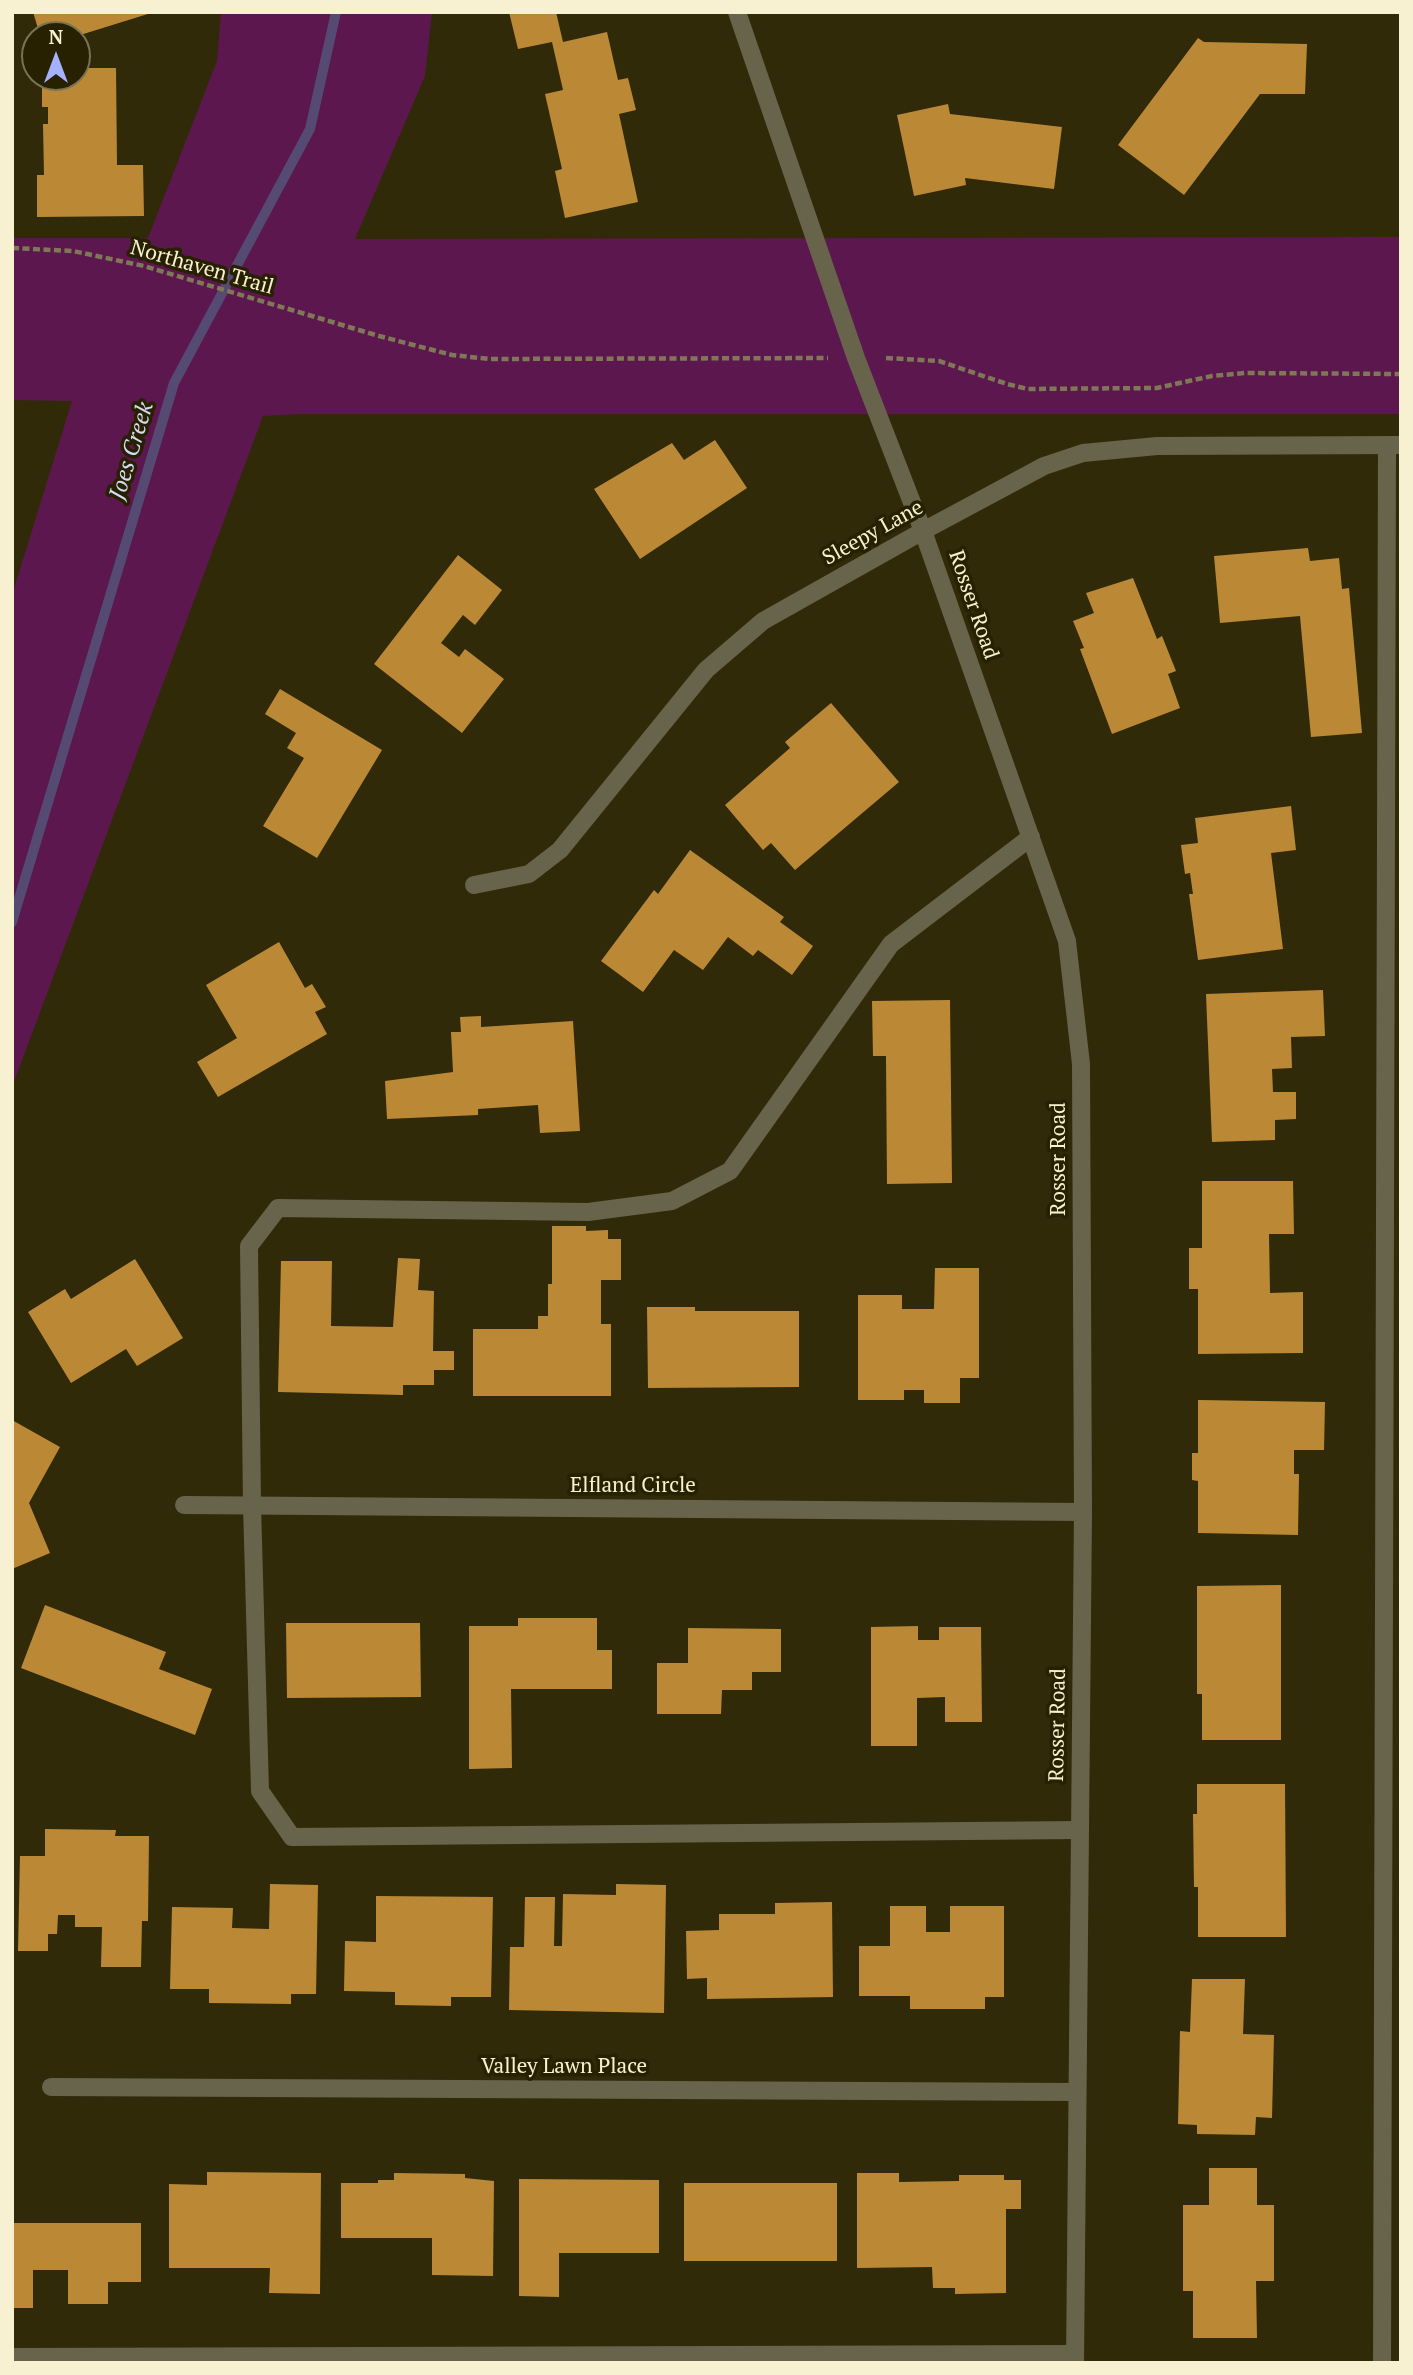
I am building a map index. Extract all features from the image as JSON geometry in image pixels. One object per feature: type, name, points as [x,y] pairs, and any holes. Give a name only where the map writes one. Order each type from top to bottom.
[{"type":"street","name":"Rosser Road","points":[[737,12],[856,358],[923,531],[1068,941],[1081,1064],[1083,1512],[1075,2358]]},
{"type":"street","name":"Sleepy Lane","points":[[474,885],[529,874],[560,850],[706,670],[763,621],[1044,466],[1083,453],[1157,446],[1394,445]]},
{"type":"street","points":[[1382,2363],[1394,445]]},
{"type":"street","points":[[1031,837],[891,944],[730,1171],[672,1201],[588,1212],[278,1208],[249,1246],[252,1505],[260,1791],[292,1837],[1080,1830]]},
{"type":"street","name":"Elfland Circle","points":[[184,1505],[1083,1512]]},
{"type":"street","name":"Valley Lawn Place","points":[[51,2087],[1077,2092]]},
{"type":"street","points":[[12,2357],[1075,2358]]},
{"type":"path","name":"Northaven Trail","points":[[12,248],[73,251],[144,266],[379,336]]},
{"type":"shaded area","points":[[221,12],[432,12],[425,76],[355,239],[1401,237],[1401,414],[263,416],[12,1087],[12,595],[72,401],[12,400],[12,238],[148,238],[217,61]]},
{"type":"building","points":[[33,12],[151,12],[91,32],[91,21],[36,21]]},
{"type":"building","points":[[509,12],[556,12],[563,42],[607,32],[618,80],[628,78],[636,110],[619,114],[638,202],[565,218],[555,171],[562,169],[545,94],[563,90],[552,42],[518,49]]},
{"type":"building","points":[[1198,38],[1204,42],[1307,44],[1305,94],[1260,94],[1184,195],[1118,145]]},
{"type":"building","points":[[91,68],[116,68],[117,165],[143,165],[144,216],[37,217],[37,175],[44,175],[43,124],[48,124],[48,107],[42,107],[42,91],[91,91]]},
{"type":"building","points":[[948,104],[950,114],[1062,127],[1054,189],[965,178],[966,185],[914,196],[897,115]]},
{"type":"building","points":[[715,440],[747,488],[640,559],[594,489],[672,443],[684,460]]},
{"type":"building","points":[[1308,548],[1310,561],[1339,558],[1342,589],[1349,588],[1362,733],[1311,737],[1300,616],[1220,623],[1214,556]]},
{"type":"building","points":[[458,555],[502,590],[475,625],[463,615],[441,643],[459,657],[465,649],[504,679],[462,733],[374,664]]},
{"type":"building","points":[[1133,578],[1157,639],[1162,636],[1176,671],[1168,674],[1180,708],[1112,734],[1080,649],[1084,648],[1073,621],[1094,613],[1086,593]]},
{"type":"building","points":[[280,689],[382,750],[317,858],[263,826],[304,758],[287,748],[296,733],[265,714]]},
{"type":"building","points":[[831,703],[899,782],[795,870],[771,843],[763,850],[725,805],[790,748],[785,742]]},
{"type":"building","points":[[1291,806],[1296,850],[1271,853],[1283,949],[1198,960],[1189,894],[1193,894],[1190,873],[1185,874],[1181,845],[1198,843],[1195,818]]},
{"type":"building","points":[[690,850],[784,917],[780,922],[813,946],[792,975],[758,950],[753,956],[728,937],[703,970],[674,950],[643,992],[601,961],[654,890],[658,894]]},
{"type":"building","points":[[279,942],[305,988],[312,984],[326,1007],[315,1012],[327,1034],[218,1097],[197,1062],[237,1038],[206,985]]},
{"type":"building","points":[[1323,990],[1325,1036],[1291,1037],[1292,1068],[1272,1069],[1273,1092],[1296,1092],[1296,1119],[1275,1120],[1275,1140],[1212,1142],[1206,994]]},
{"type":"building","points":[[950,1000],[952,1183],[887,1184],[886,1056],[873,1056],[872,1001]]},
{"type":"building","points":[[481,1016],[481,1027],[573,1021],[580,1131],[540,1133],[538,1105],[478,1109],[478,1115],[387,1119],[385,1081],[453,1072],[451,1032],[461,1032],[460,1017]]},
{"type":"building","points":[[1202,1181],[1293,1181],[1294,1234],[1269,1234],[1270,1293],[1303,1292],[1303,1353],[1198,1354],[1198,1289],[1189,1289],[1189,1248],[1202,1248]]},
{"type":"building","points":[[552,1226],[586,1226],[586,1231],[608,1230],[608,1239],[621,1239],[621,1280],[601,1280],[601,1324],[611,1324],[611,1396],[473,1396],[473,1329],[538,1329],[538,1316],[548,1316],[548,1284],[552,1284]]},
{"type":"building","points":[[398,1258],[420,1259],[418,1290],[434,1291],[433,1351],[454,1351],[454,1370],[434,1370],[434,1385],[403,1385],[403,1395],[278,1392],[281,1261],[332,1261],[331,1326],[393,1327]]},
{"type":"building","points":[[135,1259],[183,1338],[137,1366],[126,1349],[71,1383],[28,1312],[65,1289],[71,1299]]},
{"type":"building","points":[[935,1268],[979,1268],[979,1378],[960,1378],[960,1403],[924,1403],[924,1390],[904,1390],[904,1400],[858,1400],[858,1295],[902,1295],[902,1309],[934,1309]]},
{"type":"building","points":[[647,1307],[695,1307],[695,1311],[799,1311],[799,1387],[648,1388]]},
{"type":"building","points":[[1198,1400],[1325,1402],[1324,1450],[1294,1450],[1294,1474],[1299,1474],[1298,1535],[1198,1533],[1198,1481],[1192,1480],[1192,1453],[1198,1453]]},
{"type":"building","points":[[12,1420],[60,1447],[29,1503],[50,1553],[12,1569]]},
{"type":"building","points":[[1281,1585],[1281,1740],[1202,1740],[1202,1694],[1197,1694],[1197,1586]]},
{"type":"building","points":[[45,1605],[166,1652],[159,1669],[212,1689],[195,1735],[21,1668]]},
{"type":"building","points":[[518,1618],[597,1618],[597,1650],[612,1650],[612,1689],[511,1689],[512,1768],[469,1769],[469,1626],[518,1626]]},
{"type":"building","points":[[286,1623],[420,1623],[421,1697],[287,1698]]},
{"type":"building","points":[[918,1626],[918,1640],[939,1640],[939,1627],[981,1627],[982,1722],[945,1722],[945,1697],[917,1698],[917,1746],[871,1746],[871,1627]]},
{"type":"building","points":[[688,1628],[781,1629],[781,1672],[752,1672],[752,1690],[722,1690],[721,1714],[657,1714],[657,1663],[688,1663]]},
{"type":"building","points":[[1197,1784],[1285,1784],[1286,1937],[1198,1937],[1193,1814],[1197,1814]]},
{"type":"building","points":[[45,1829],[116,1830],[115,1836],[149,1836],[148,1921],[142,1921],[141,1967],[101,1967],[102,1927],[75,1927],[75,1915],[58,1915],[57,1934],[48,1934],[48,1951],[18,1951],[20,1856],[45,1856]]},
{"type":"building","points":[[270,1884],[318,1885],[316,1994],[291,1994],[291,2004],[209,2003],[209,1989],[170,1989],[172,1907],[233,1908],[232,1928],[269,1929]]},
{"type":"building","points":[[616,1884],[666,1885],[664,2013],[509,2010],[510,1947],[524,1947],[525,1897],[555,1897],[554,1946],[562,1946],[563,1894],[616,1895]]},
{"type":"building","points":[[376,1896],[493,1897],[491,1997],[451,1997],[451,2006],[395,2005],[395,1992],[344,1991],[345,1941],[376,1942]]},
{"type":"building","points":[[832,1902],[833,1997],[707,1999],[707,1978],[687,1979],[686,1931],[719,1930],[719,1914],[775,1914],[775,1903]]},
{"type":"building","points":[[890,1906],[926,1906],[926,1932],[950,1932],[950,1906],[1004,1906],[1004,1997],[985,1997],[985,2009],[910,2009],[910,1996],[859,1996],[859,1946],[890,1946]]},
{"type":"building","points":[[1192,1979],[1245,1979],[1243,2034],[1274,2035],[1272,2118],[1256,2117],[1255,2135],[1197,2134],[1197,2125],[1178,2124],[1180,2031],[1190,2032]]},
{"type":"building","points":[[1209,2168],[1257,2168],[1257,2205],[1274,2205],[1274,2281],[1256,2281],[1257,2338],[1193,2338],[1193,2291],[1183,2291],[1183,2205],[1209,2205]]},
{"type":"building","points":[[207,2172],[321,2173],[320,2294],[269,2293],[270,2268],[169,2268],[169,2184],[207,2185]]},
{"type":"building","points":[[394,2173],[465,2174],[465,2178],[494,2181],[493,2276],[432,2275],[432,2238],[341,2238],[341,2183],[394,2180]]},
{"type":"building","points":[[857,2173],[899,2173],[899,2182],[959,2181],[959,2175],[1004,2175],[1004,2180],[1021,2180],[1021,2209],[1006,2209],[1006,2293],[955,2294],[955,2288],[933,2288],[932,2267],[857,2268]]},
{"type":"building","points":[[519,2179],[659,2180],[659,2253],[559,2253],[559,2297],[519,2296]]},
{"type":"building","points":[[684,2183],[837,2183],[837,2261],[684,2261]]},
{"type":"building","points":[[12,2223],[141,2223],[141,2282],[108,2282],[108,2304],[68,2304],[68,2270],[33,2270],[33,2308],[12,2308]]},
{"type":"waterway","name":"Joes Creek","points":[[12,922],[174,383],[310,129],[336,12]]}]
